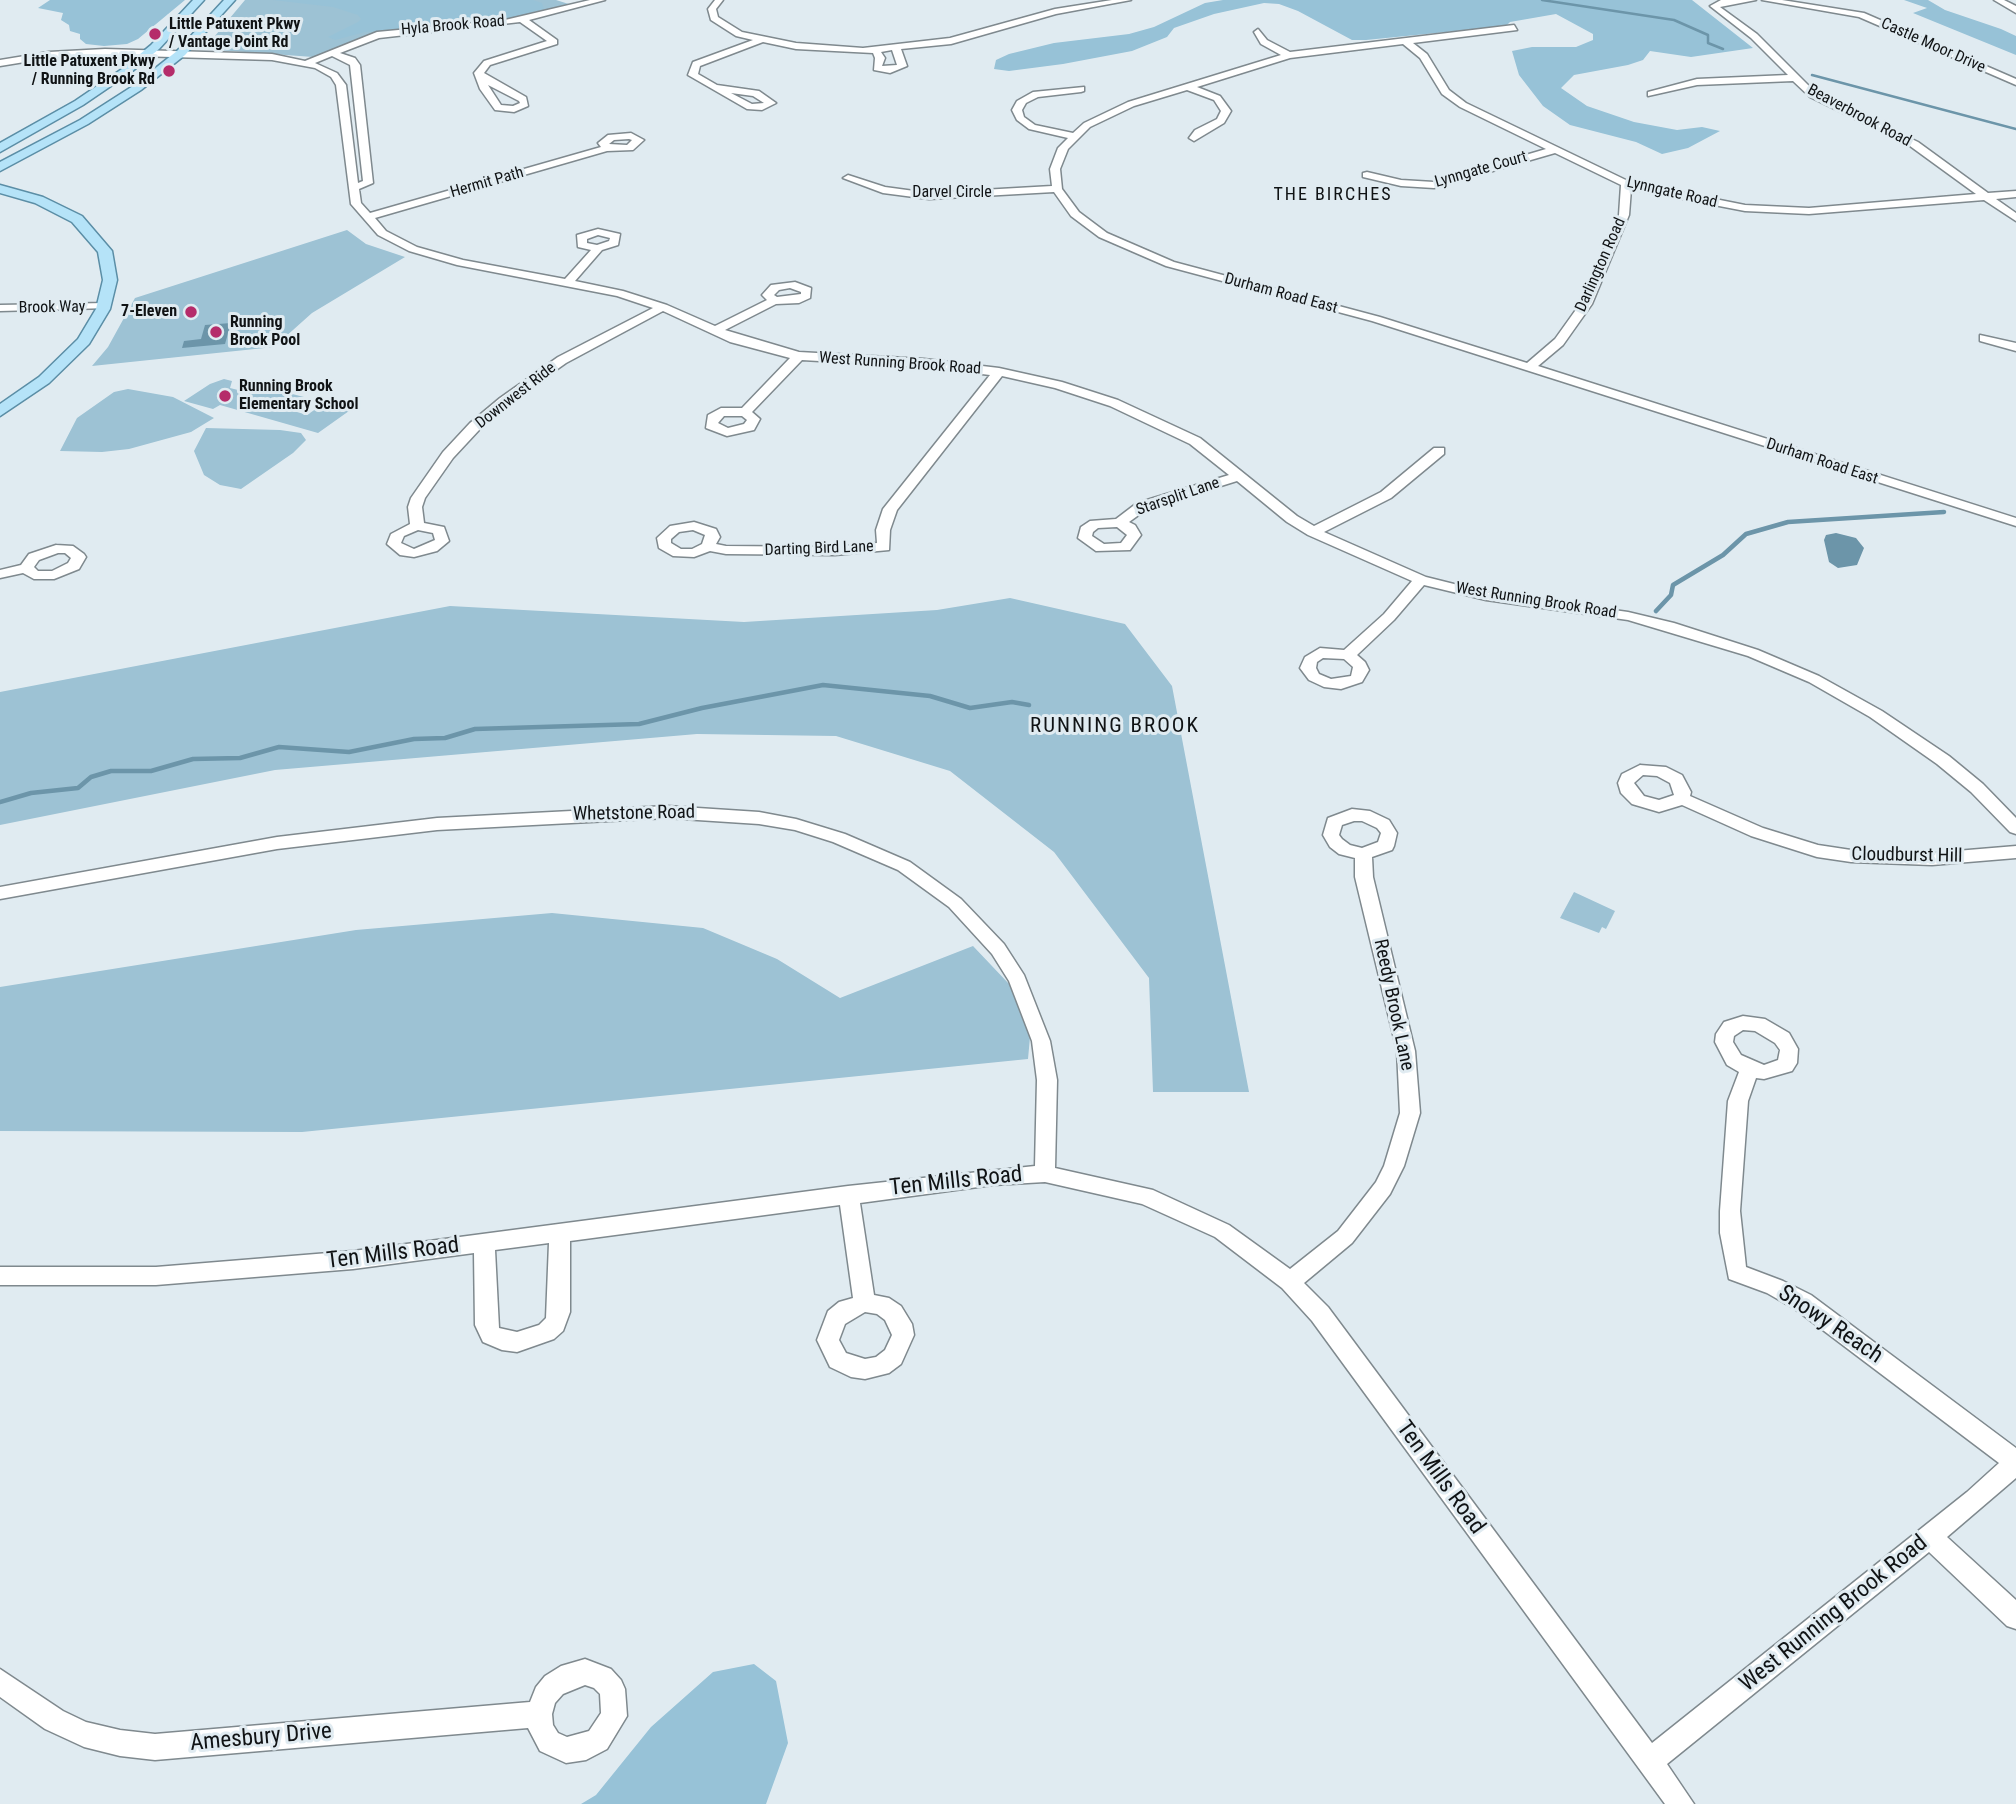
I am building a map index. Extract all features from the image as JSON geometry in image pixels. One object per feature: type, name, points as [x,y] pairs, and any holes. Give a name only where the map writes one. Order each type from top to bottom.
[{"type":"main road","points":[[0,148],[79,103],[148,52],[199,0]]},
{"type":"main road","points":[[0,167],[109,107],[181,53],[230,0]]},
{"type":"main road","points":[[0,189],[66,212],[100,242],[110,265],[105,306],[91,332],[68,359],[0,411]]},
{"type":"street","name":"Hyla Brook Road","points":[[309,62],[370,36],[523,20],[601,0]]},
{"type":"street","points":[[719,0],[711,13],[718,23],[731,31],[760,40],[827,50],[896,49],[971,37],[1050,10],[1127,0]]},
{"type":"street","name":"Beaverbrook Road","points":[[1752,0],[1716,4],[1716,9],[1754,36],[1793,78],[1825,102],[1889,131],[1935,158],[2016,218]]},
{"type":"street","name":"Castle Moor Drive","points":[[1766,0],[1861,15],[2016,82]]},
{"type":"street","points":[[1998,0],[2016,10]]},
{"type":"street","points":[[482,78],[479,70],[487,63],[554,41],[523,20]]},
{"type":"street","points":[[1057,189],[1055,180],[1058,159],[1073,136],[1115,111],[1289,55],[1514,28]]},
{"type":"street","points":[[1258,32],[1264,41],[1289,55]]},
{"type":"street","points":[[717,88],[756,93],[771,103],[762,107],[750,107],[693,75],[696,64],[760,40]]},
{"type":"street","name":"Lynngate Road","points":[[1405,41],[1424,57],[1440,86],[1453,99],[1626,184],[1714,204],[1777,210],[1836,211],[2016,194]]},
{"type":"street","points":[[876,50],[880,56],[877,68],[890,70],[902,66],[896,49]]},
{"type":"street","name":"West Running Brook Road","points":[[0,63],[68,53],[148,52],[309,62],[328,70],[341,85],[356,204],[382,233],[426,254],[569,281],[663,307],[754,346],[799,356],[925,363],[999,372],[1076,390],[1142,414],[1195,441],[1286,514],[1313,532],[1363,557],[1421,580],[1486,596],[1646,620],[1694,633],[1781,664],[1847,696],[1914,738],[1978,788],[2016,828]]},
{"type":"street","points":[[331,53],[352,60],[355,65],[368,183],[352,188]]},
{"type":"street","points":[[1651,93],[1697,82],[1793,78]]},
{"type":"street","points":[[1187,86],[1217,98],[1227,111],[1221,121],[1198,132],[1194,138]]},
{"type":"street","points":[[1073,136],[1032,127],[1020,118],[1017,110],[1022,101],[1036,94],[1081,89]]},
{"type":"street","name":"Hermit Path","points":[[367,217],[607,148]]},
{"type":"street","name":"Lynngate Court","points":[[1367,175],[1401,183],[1434,185],[1555,150]]},
{"type":"street","name":"Darvel Circle","points":[[848,178],[883,190],[929,196],[1057,189]]},
{"type":"street","name":"Darlington Road","points":[[1529,368],[1559,342],[1586,304],[1624,215],[1626,184]]},
{"type":"street","name":"Durham Road East","points":[[1057,189],[1075,214],[1089,225],[1142,254],[1376,319],[2016,522]]},
{"type":"street","points":[[569,281],[592,261],[597,248]]},
{"type":"street","points":[[714,331],[774,301]]},
{"type":"street","name":"Brook Way","points":[[0,308],[40,310],[105,306]]},
{"type":"street","name":"Downwest Ride","points":[[417,526],[415,507],[418,498],[448,455],[475,426],[504,401],[562,360],[663,307]]},
{"type":"street","points":[[1984,338],[2016,347]]},
{"type":"street","points":[[745,412],[799,356]]},
{"type":"street","name":"Darting Bird Lane","points":[[708,547],[744,551],[835,551],[884,547],[883,530],[890,509],[999,372]]},
{"type":"street","points":[[1313,532],[1386,495],[1439,451]]},
{"type":"street","name":"Starsplit Lane","points":[[1119,523],[1142,506],[1240,476]]},
{"type":"street","points":[[0,574],[26,568]]},
{"type":"street","points":[[1348,655],[1389,617],[1421,580]]},
{"type":"street","name":"Cloudburst Hill","points":[[1681,798],[1757,832],[1839,854],[1921,859],[2016,852]]},
{"type":"street","name":"Whetstone Road","points":[[0,893],[277,843],[437,824],[667,812],[759,818],[796,825],[839,838],[904,866],[955,903],[998,949],[1018,979],[1041,1041],[1047,1080],[1045,1174]]},
{"type":"street","name":"Reedy Brook Lane","points":[[1290,1282],[1345,1237],[1383,1188],[1394,1166],[1410,1113],[1406,1051],[1364,877],[1363,854]]},
{"type":"street","name":"Snowy Reach","points":[[1750,1069],[1738,1101],[1731,1197],[1730,1233],[1736,1273],[1776,1287],[1802,1301],[2016,1462]]},
{"type":"street","name":"Ten Mills Road","points":[[0,1276],[170,1275],[353,1260],[928,1183],[1045,1174],[1146,1196],[1188,1214],[1240,1243],[1290,1282],[1320,1314],[1681,1804]]},
{"type":"street","points":[[848,1194],[865,1303]]},
{"type":"street","points":[[484,1243],[486,1325],[491,1335],[517,1342],[546,1332],[555,1324],[559,1312],[560,1233]]},
{"type":"street","name":"West Running Brook Road","points":[[1650,1761],[1930,1537],[2016,1462]]},
{"type":"street","points":[[1930,1537],[2016,1617]]},
{"type":"street","name":"Amesbury Drive","points":[[0,1682],[54,1720],[84,1734],[120,1743],[155,1747],[539,1714]]},
{"type":"street","name":"Ten Mills Road","points":[[1650,1761],[1688,1804]]},
{"type":"shaded area","points":[[50,0],[185,0],[138,39],[127,44],[104,46],[86,44],[80,39],[80,34],[70,31],[69,25],[61,20],[63,13],[38,8]]},
{"type":"shaded area","points":[[245,0],[556,0],[572,5],[533,12],[536,14],[468,24],[465,21],[377,32],[313,57],[204,49]]},
{"type":"shaded area","points":[[273,0],[533,0],[542,3],[544,9],[518,19],[432,24],[431,27],[365,32],[335,40],[328,37],[358,22],[361,19],[358,15],[333,7]]},
{"type":"shaded area","points":[[1223,0],[1692,0],[1753,48],[1691,57],[1650,51],[1643,60],[1628,65],[1574,75],[1561,88],[1587,106],[1634,122],[1677,130],[1702,127],[1720,131],[1688,148],[1662,154],[1636,142],[1570,125],[1543,106],[1519,75],[1512,51],[1532,47],[1576,47],[1593,40],[1593,34],[1556,14],[1510,22],[1506,26],[1352,40],[1298,11],[1279,4],[1264,3],[1214,14],[1174,28],[1167,37],[1132,51],[1063,64],[1009,71],[994,69],[996,60],[1009,54],[1054,43],[1129,34],[1154,27],[1205,3]]},
{"type":"shaded area","points":[[1904,0],[1928,0],[1945,10],[2016,36],[2016,55],[1913,13],[1927,8]]},
{"type":"shaded area","points":[[347,230],[366,244],[405,257],[312,313],[274,347],[92,366],[108,347],[135,298]]},
{"type":"shaded area","name":"Running Brook Pool","points":[[231,323],[225,344],[182,348],[184,341],[201,339],[205,325]]},
{"type":"shaded area","points":[[224,379],[232,381],[230,388],[242,391],[253,384],[304,397],[287,409],[307,415],[323,404],[349,411],[318,433],[220,405],[213,409],[184,401],[210,384]]},
{"type":"shaded area","points":[[128,389],[173,397],[214,418],[191,432],[129,449],[102,452],[60,451],[77,418],[114,392]]},
{"type":"shaded area","points":[[206,428],[280,430],[301,433],[306,440],[293,453],[241,489],[220,485],[204,475],[194,451]]},
{"type":"shaded area","points":[[1836,533],[1856,538],[1864,548],[1857,565],[1838,568],[1829,562],[1824,540],[1826,535]]},
{"type":"shaded area","points":[[1010,598],[1125,624],[1172,686],[1249,1092],[1153,1092],[1149,978],[1054,852],[950,771],[836,736],[697,734],[275,770],[0,825],[0,692],[450,606],[744,622],[937,610]]},
{"type":"shaded area","points":[[1574,892],[1615,911],[1606,929],[1602,927],[1599,933],[1560,918]]},
{"type":"shaded area","points":[[552,913],[703,928],[777,959],[840,998],[973,946],[1010,985],[1030,1037],[1028,1059],[302,1132],[0,1131],[0,987],[356,930]]},
{"type":"shaded area","points":[[754,1664],[776,1681],[788,1743],[766,1804],[581,1804],[596,1795],[651,1727],[713,1672]]},
{"type":"waterway","points":[[1542,0],[1674,20],[1708,35],[1708,43],[1723,49]]},
{"type":"waterway","points":[[1812,75],[2016,129]]},
{"type":"waterway","points":[[1656,611],[1671,595],[1673,585],[1723,555],[1746,534],[1788,522],[1944,512]]},
{"type":"waterway","points":[[0,802],[31,793],[78,788],[91,777],[111,771],[151,771],[193,759],[240,758],[279,747],[349,752],[414,739],[445,738],[475,729],[639,724],[702,708],[823,685],[930,696],[970,708],[1012,702],[1029,705]]},
{"type":"place","name":"Little Patuxent Pkwy / Vantage Point Rd","points":[[155,34]]},
{"type":"place","name":"Little Patuxent Pkwy / Running Brook Rd","points":[[169,71]]},
{"type":"place","name":"7-Eleven","points":[[191,312]]},
{"type":"place","name":"Running Brook Pool","points":[[216,332]]},
{"type":"place","name":"Running Brook Elementary School","points":[[225,396]]},
{"type":"district","name":"THE BIRCHES","points":[[1333,195]]},
{"type":"district","name":"RUNNING BROOK","points":[[1115,727]]}]
